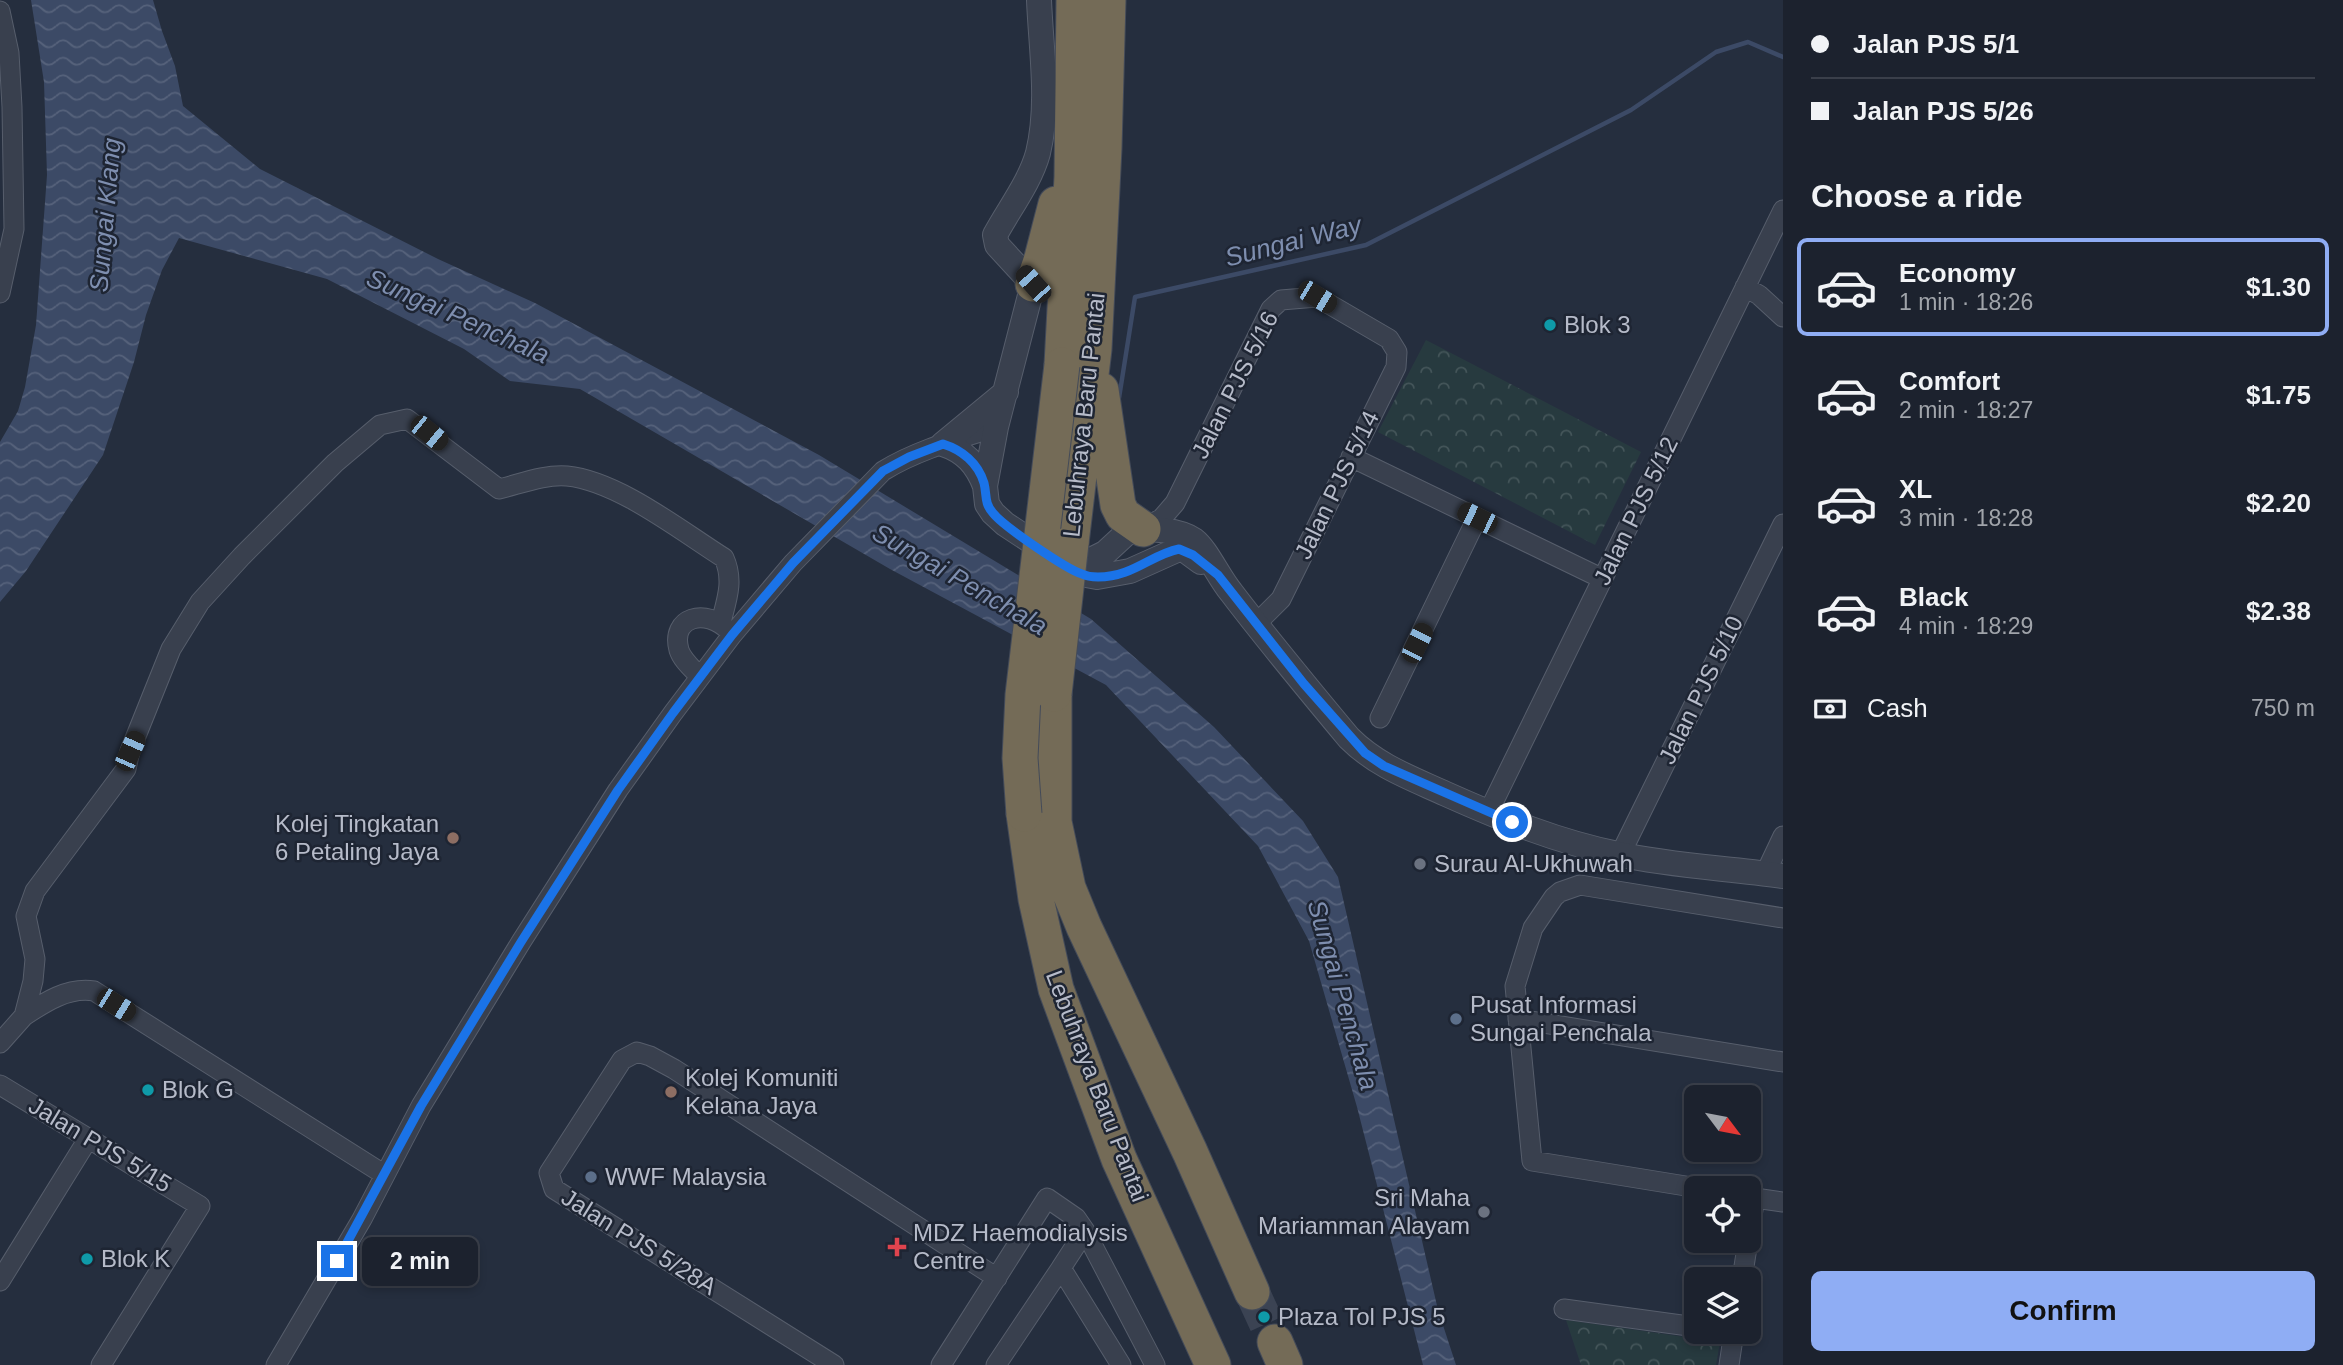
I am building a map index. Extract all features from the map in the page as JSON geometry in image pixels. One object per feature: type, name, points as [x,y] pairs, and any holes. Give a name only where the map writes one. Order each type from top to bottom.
[{"type":"highway","name":"Lebuhraya Baru Pantai","points":[[1073,0],[1072,177],[1062,365],[1023,695],[1020,758],[1024,814],[1036,899],[1056,989],[1119,1159],[1213,1365]]},
{"type":"highway","name":"Lebuhraya Baru Pantai","points":[[1108,0],[1094,349],[1096,399],[1054,694],[1054,822],[1068,888],[1084,927],[1190,1152],[1252,1292]]},
{"type":"highway","points":[[1033,284],[1045,250],[1056,201],[1072,177]]},
{"type":"highway","points":[[1096,399],[1118,505],[1123,515],[1143,529]]},
{"type":"street","points":[[1039,0],[1044,113],[1037,155],[1021,190],[995,235],[997,245],[1033,284],[996,427],[985,498],[993,513],[1005,524],[1082,574],[1097,577],[1130,571],[1179,549],[1193,555],[1218,575]]},
{"type":"street","points":[[0,10],[9,53],[14,229],[0,293]]},
{"type":"street","name":"Jalan PJS 5/12","points":[[1488,813],[1783,210]]},
{"type":"street","points":[[1745,287],[1759,295],[1783,317]]},
{"type":"street","name":"Jalan PJS 5/16","points":[[1143,529],[1162,519],[1175,503],[1270,309],[1281,300],[1317,297],[1389,339]]},
{"type":"street","name":"Jalan PJS 5/14","points":[[1255,625],[1281,599],[1395,366],[1397,352],[1389,339]]},
{"type":"street","points":[[943,444],[1007,392]]},
{"type":"street","points":[[24,1016],[33,981],[35,959],[26,916],[35,891],[126,769],[130,751],[171,649],[200,602],[242,556],[335,463],[380,425],[407,419],[429,433],[499,489],[543,478],[565,476],[607,487],[634,502],[724,558],[730,572],[726,629]]},
{"type":"street","points":[[276,1365],[385,1175],[421,1106],[576,854],[700,677],[726,629],[883,471],[909,457],[996,427]]},
{"type":"street","points":[[943,444],[955,448],[978,468],[985,486]]},
{"type":"street","points":[[1351,457],[1603,579]]},
{"type":"street","points":[[1175,503],[1181,523],[1209,558],[1218,575],[1255,625],[1349,738],[1384,766],[1488,813],[1560,839],[1620,855],[1774,875],[1783,836]]},
{"type":"street","points":[[1380,718],[1477,518]]},
{"type":"street","name":"Jalan PJS 5/10","points":[[1620,855],[1783,524]]},
{"type":"street","points":[[1065,564],[1089,561],[1105,553],[1126,531],[1143,529],[1191,538]]},
{"type":"street","points":[[1140,567],[1151,550],[1151,542],[1143,529]]},
{"type":"street","points":[[700,677],[681,656],[678,648],[680,632],[699,617],[708,617],[726,629]]},
{"type":"street","points":[[1684,1186],[1532,1161],[1515,986],[1533,928],[1554,897],[1566,889],[1580,885],[1783,918]]},
{"type":"street","points":[[0,1043],[24,1016],[49,1000],[83,989],[93,991],[385,1175]]},
{"type":"street","points":[[1518,1019],[1783,1062]]},
{"type":"street","name":"Jalan PJS 5/28A","points":[[834,1365],[554,1189],[549,1173],[622,1060],[637,1052],[674,1069],[997,1278]]},
{"type":"street","name":"Jalan PJS 5/15","points":[[0,1085],[200,1206],[101,1365]]},
{"type":"street","points":[[0,1281],[88,1139]]},
{"type":"street","points":[[941,1365],[1047,1198],[1076,1218],[1085,1231],[1155,1365]]},
{"type":"street","points":[[1761,1199],[1783,1202]]},
{"type":"street","points":[[996,1365],[1085,1231]]},
{"type":"street","points":[[1061,1268],[1123,1365],[1141,1339]]},
{"type":"street","points":[[1564,1309],[1684,1325]]},
{"type":"street","points":[[1728,1365],[1731,1344]]},
{"type":"green space","points":[[1426,340],[1641,452],[1595,545],[1378,432]]},
{"type":"green space","points":[[1566,1320],[1684,1337],[1684,1344],[1720,1344],[1716,1365],[1581,1365]]},
{"type":"water","points":[[31,0],[153,0],[175,66],[183,106],[260,169],[438,259],[535,303],[819,455],[1091,619],[1214,727],[1303,821],[1338,877],[1438,1310],[1456,1365],[1423,1365],[1357,1107],[1309,941],[1258,846],[1106,685],[890,569],[580,389],[510,381],[464,349],[327,279],[179,238],[162,270],[146,315],[134,362],[103,455],[26,571],[0,602],[0,442],[18,411],[36,325],[47,175],[44,82]]},
{"type":"waterway","name":"Sungai Way","points":[[1119,398],[1135,297],[1366,245],[1631,110],[1716,52],[1748,42],[1783,57]]},
{"type":"tunnel","points":[[1252,1292],[1275,1342]]},
{"type":"place","name":"Blok 3","points":[[1550,325]]},
{"type":"place","name":"Kolej Tingkatan 6 Petaling Jaya","points":[[453,838]]},
{"type":"place","name":"Surau Al-Ukhuwah","points":[[1420,864]]},
{"type":"place","name":"Pusat Informasi Sungai Penchala","points":[[1456,1019]]},
{"type":"place","name":"Blok G","points":[[148,1090]]},
{"type":"place","name":"Kolej Komuniti Kelana Jaya","points":[[671,1092]]},
{"type":"place","name":"WWF Malaysia","points":[[591,1177]]},
{"type":"place","name":"Sri Maha Mariamman Alayam","points":[[1484,1212]]},
{"type":"place","name":"MDZ Haemodialysis Centre","points":[[897,1247]]},
{"type":"place","name":"Blok K","points":[[87,1259]]},
{"type":"place","name":"Plaza Tol PJS 5","points":[[1264,1317]]},
{"type":"route","points":[[337,1261],[421,1106],[521,942],[618,790],[673,713],[732,635],[793,563],[883,471],[943,444],[955,448],[978,468],[985,486],[985,498],[993,513],[1005,524],[1082,574],[1097,577],[1130,571],[1172,550],[1179,549],[1193,555],[1218,575],[1255,625],[1349,738],[1365,753],[1384,766],[1512,822]]},
{"type":"water label","name":"Sungai Klang","points":[[105,215]]},
{"type":"water label","name":"Sungai Penchala","points":[[458,316]]},
{"type":"water label","name":"Sungai Penchala","points":[[960,579]]},
{"type":"water label","name":"Sungai Penchala","points":[[1343,995]]}]
